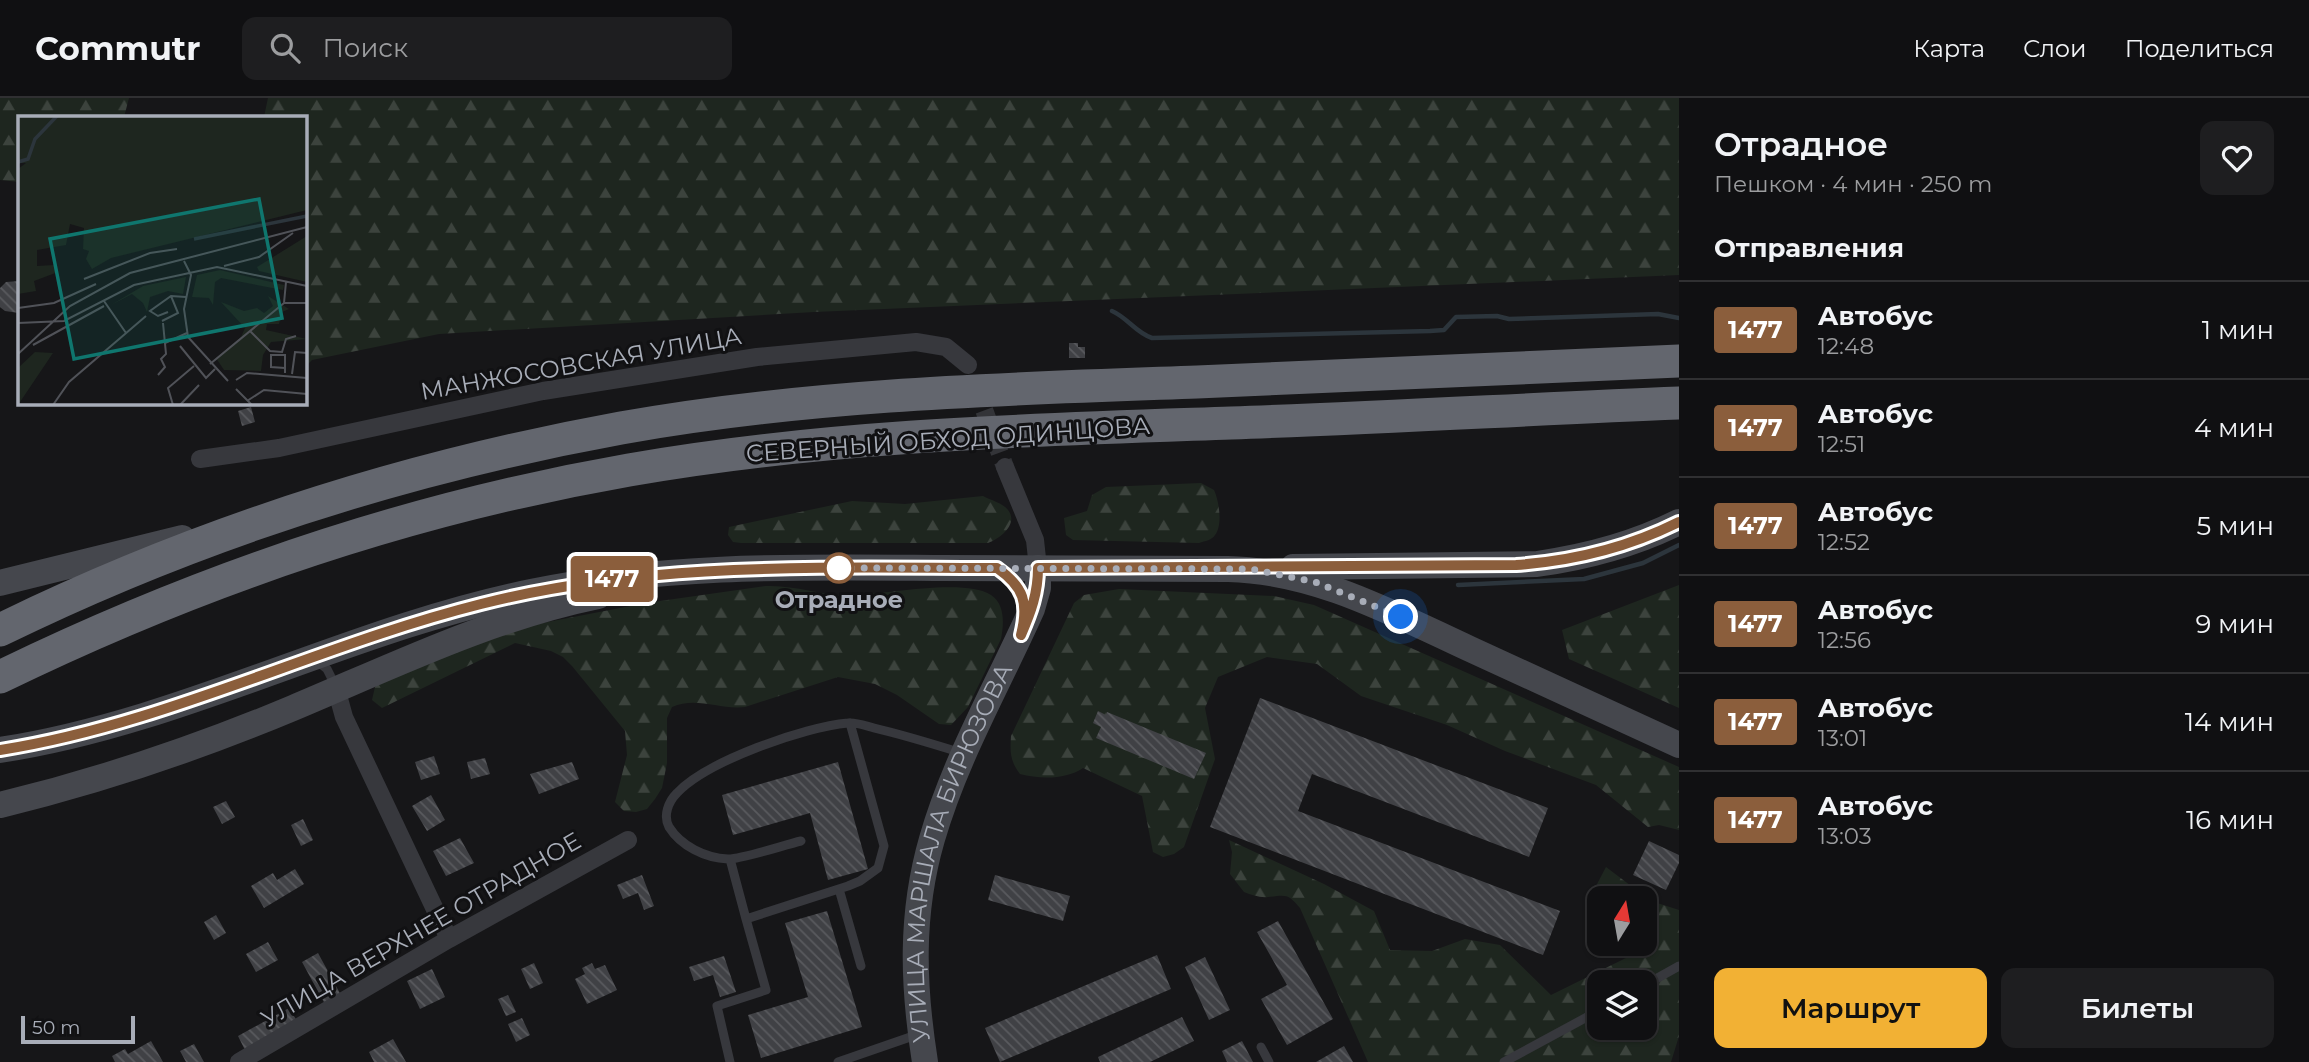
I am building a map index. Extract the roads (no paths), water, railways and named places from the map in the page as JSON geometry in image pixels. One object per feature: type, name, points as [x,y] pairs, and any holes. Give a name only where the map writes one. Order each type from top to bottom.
[{"type":"highway","name":"СЕВЕРНЫЙ ОБХОД ОДИНЦОВА","points":[[0,630],[121,575],[285,514],[389,482],[555,441],[623,428],[828,401],[1035,388],[1679,361]]},
{"type":"highway","name":"СЕВЕРНЫЙ ОБХОД ОДИНЦОВА","points":[[0,677],[114,623],[298,554],[430,515],[564,482],[631,470],[766,450],[897,438],[1679,403]]},
{"type":"main road","points":[[0,583],[285,514]]},
{"type":"main road","points":[[0,750],[119,724],[428,618],[531,592],[657,574],[818,568],[1228,569],[1537,564],[1617,548],[1679,522]]},
{"type":"main road","points":[[0,805],[142,766],[225,736],[336,688],[485,629],[584,599],[683,582],[818,568]]},
{"type":"main road","points":[[997,568],[1010,578],[1023,598],[1026,609],[1021,635]]},
{"type":"main road","name":"УЛИЦА МАРШАЛА БИРЮЗОВА","points":[[925,1062],[916,1002],[916,936],[922,883],[935,828],[964,753],[1032,609],[1038,588],[1038,568]]},
{"type":"main road","points":[[1228,569],[1272,572],[1335,589],[1679,745]]},
{"type":"street","name":"МАНЖОСОВСКАЯ УЛИЦА","points":[[200,458],[279,448],[543,391],[757,357],[916,342],[946,347],[968,365]]},
{"type":"street","points":[[1005,467],[1035,540],[1038,568]]},
{"type":"street","points":[[336,688],[344,717],[449,939]]},
{"type":"street","name":"УЛИЦА ВЕРХНЕЕ ОТРАДНОЕ","points":[[239,1062],[449,939],[628,840]]},
{"type":"lane","points":[[309,658],[327,668],[336,688]]},
{"type":"lane","points":[[801,841],[730,859],[698,852],[677,839],[666,822],[667,808],[675,794],[721,764],[793,735],[850,723],[916,738],[964,753]]},
{"type":"lane","points":[[746,919],[860,881],[878,868],[884,846],[850,723]]},
{"type":"lane","points":[[730,859],[766,990],[717,1006],[730,1062]]},
{"type":"lane","points":[[839,888],[861,966]]},
{"type":"lane","points":[[1657,978],[1679,966]]},
{"type":"lane","points":[[1504,1062],[1587,1017]]},
{"type":"lane","points":[[838,1062],[920,1033]]},
{"type":"lane","points":[[1261,1047],[1269,1062]]},
{"type":"waterway","points":[[1112,311],[1152,338],[1430,331],[1444,330],[1456,317],[1497,316],[1509,319],[1658,314],[1679,318]]},
{"type":"waterway","points":[[1458,585],[1584,579],[1643,563],[1679,545]]},
{"type":"tunnel","points":[[975,385],[1005,467]]},
{"type":"place","name":"Отрадное","points":[[839,568]]}]
